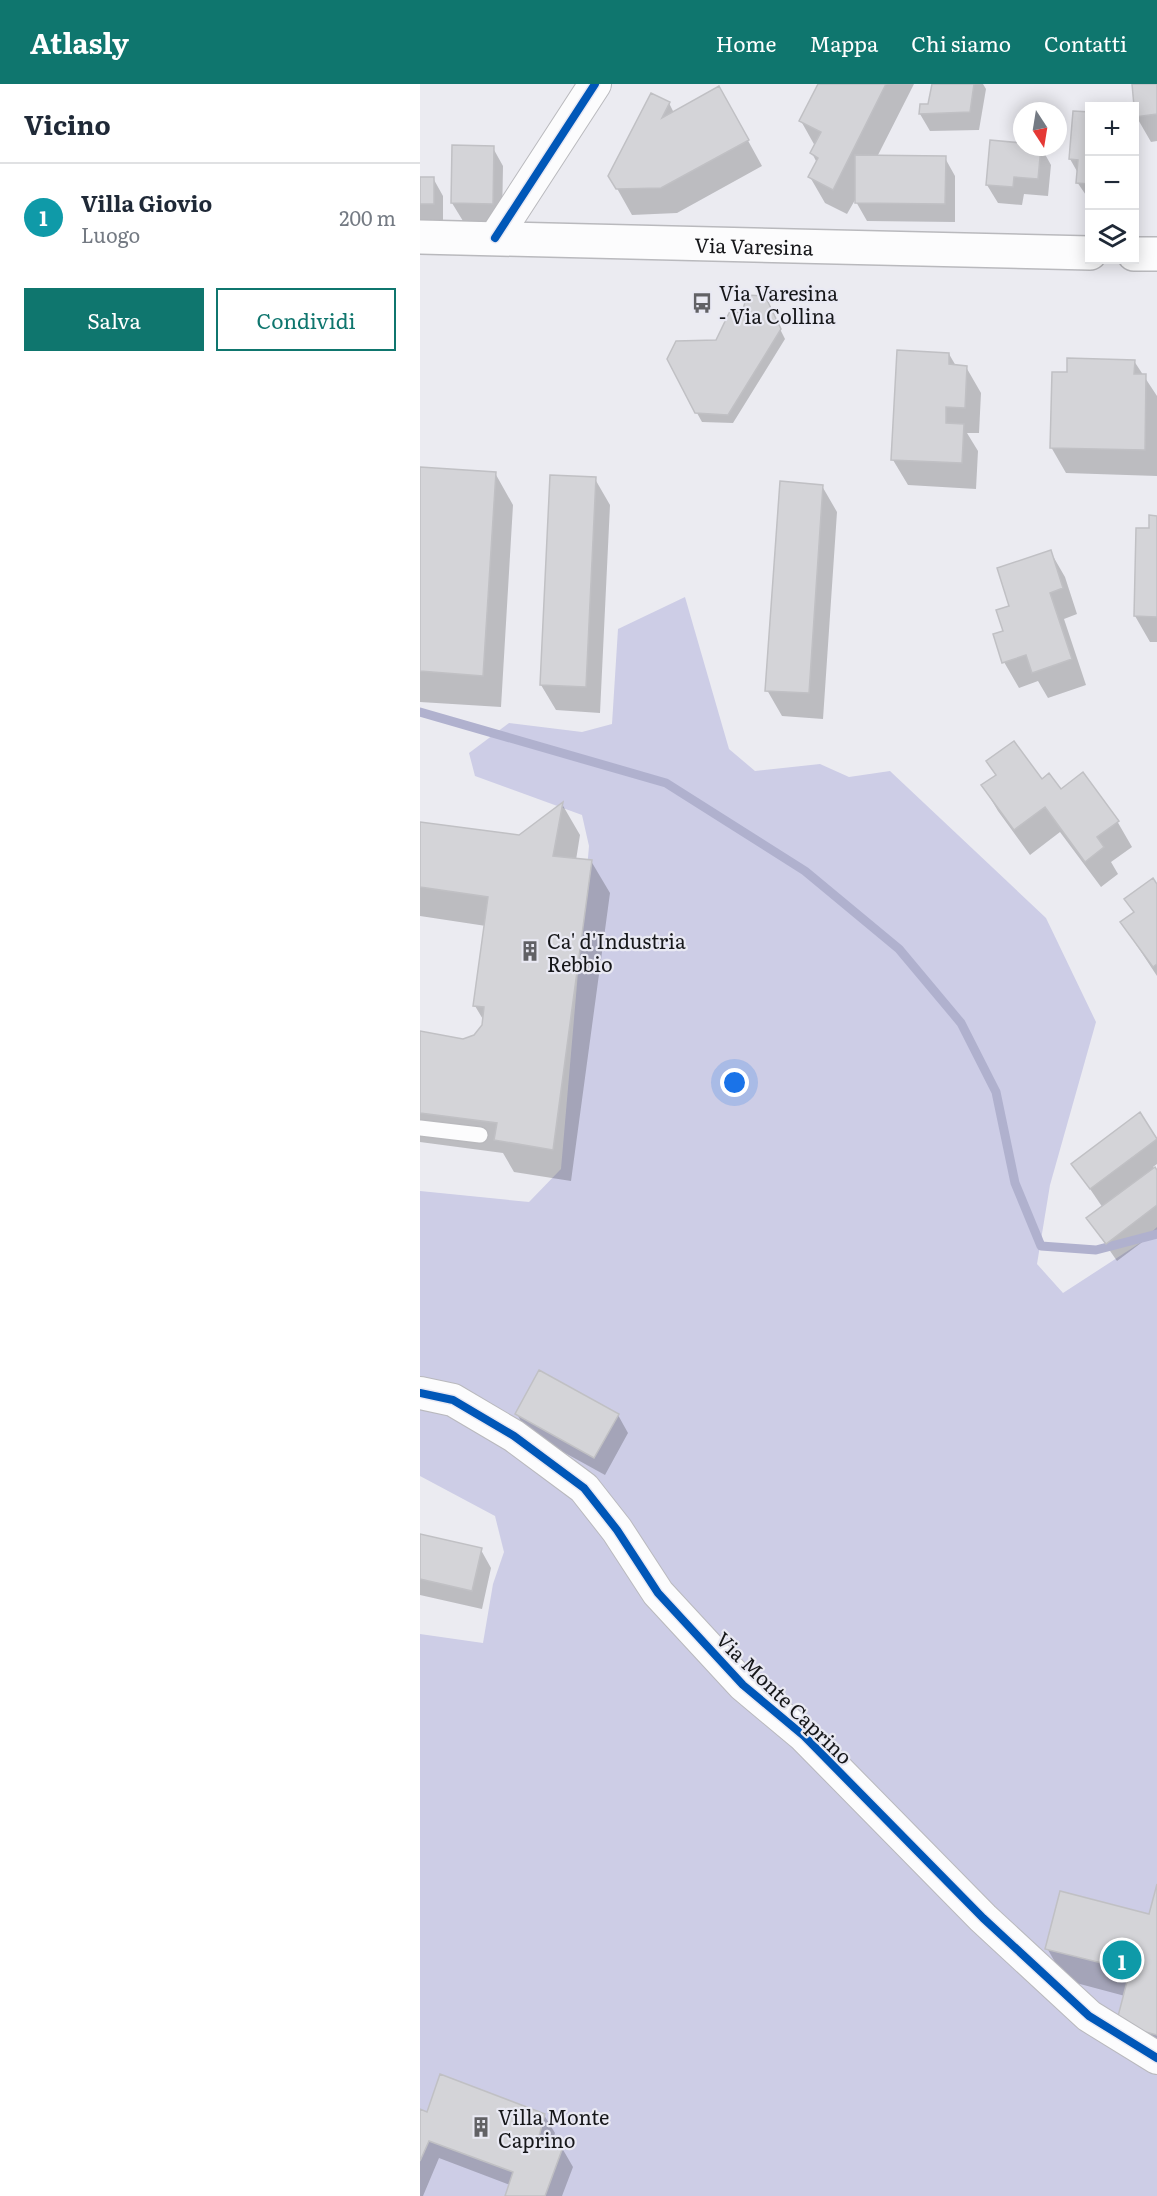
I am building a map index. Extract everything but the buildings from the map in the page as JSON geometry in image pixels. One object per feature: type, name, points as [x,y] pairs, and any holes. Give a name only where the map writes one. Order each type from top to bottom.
[{"type":"main road","name":"Via Varesina","points":[[420,237],[1085,253]]},
{"type":"main road","points":[[1139,254],[1157,254]]},
{"type":"street","points":[[495,238],[594,84]]},
{"type":"street","name":"Via Monte Caprino","points":[[420,1393],[453,1400],[514,1436],[584,1488],[617,1530],[658,1593],[743,1685],[804,1736],[983,1918],[1089,2016],[1157,2058]]},
{"type":"lane","points":[[420,1128],[480,1135]]},
{"type":"shaded area","points":[[685,597],[729,749],[755,771],[820,764],[849,777],[890,771],[1046,918],[1096,1022],[1050,1185],[1037,1264],[1063,1293],[1140,1243],[1157,1227],[1157,2196],[420,2196],[420,1634],[483,1643],[493,1584],[504,1552],[495,1516],[420,1476],[420,1191],[529,1202],[561,1169],[589,846],[582,815],[475,776],[469,753],[509,723],[582,732],[612,724],[618,629]]},
{"type":"waterway","points":[[420,712],[666,783],[805,871],[899,949],[961,1023],[996,1092],[1015,1183],[1041,1246],[1096,1250],[1157,1234]]},
{"type":"cycle path","points":[[495,238],[595,84]]},
{"type":"cycle path","points":[[420,1393],[453,1400],[514,1436],[584,1488],[617,1530],[658,1593],[743,1685],[804,1736],[983,1918],[1089,2016],[1157,2058]]},
{"type":"place","name":"Via Varesina - Via Collina","points":[[702,303]]},
{"type":"place","name":"Ca' d'Industria Rebbio","points":[[530,951]]},
{"type":"place","name":"Villa Giovio","points":[[1122,1960]]},
{"type":"place","name":"Villa Monte Caprino","points":[[481,2127]]}]
